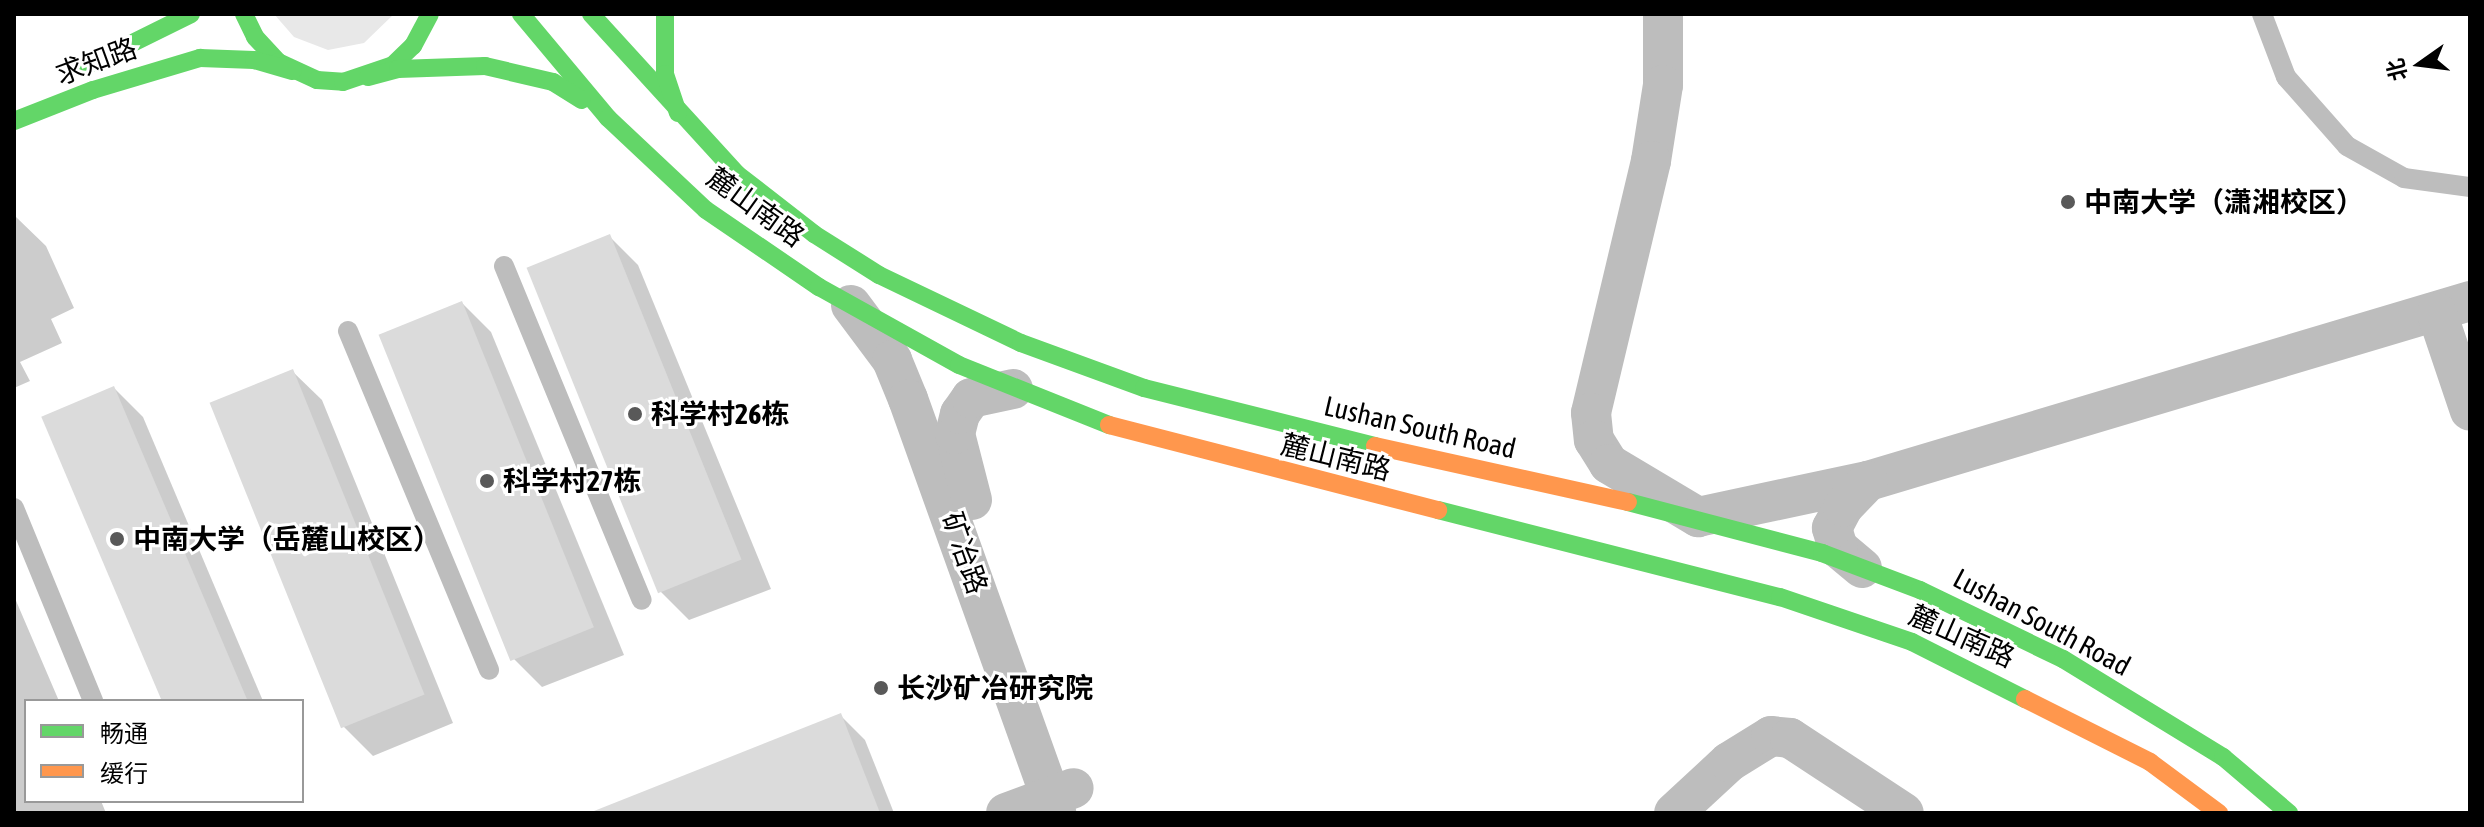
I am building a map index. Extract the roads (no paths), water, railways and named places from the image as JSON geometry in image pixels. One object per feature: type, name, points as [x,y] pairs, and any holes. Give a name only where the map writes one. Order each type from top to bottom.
[{"type":"main road","name":"求知路","points":[[68,73],[191,14]]},
{"type":"main road","points":[[244,14],[266,50],[292,71]]},
{"type":"main road","name":"麓山南路","points":[[521,14],[608,118],[706,210],[895,333],[1013,389],[1153,440],[1640,559],[1780,597],[1912,642],[2150,762],[2219,813]]},
{"type":"main road","name":"Lushan South Road","points":[[591,14],[679,116],[737,174],[814,234],[879,275],[1021,343],[1144,388],[1312,432],[1698,517],[1862,568],[1920,590],[2063,659],[2223,757],[2289,813]]},
{"type":"main road","points":[[665,14],[665,74],[679,116]]},
{"type":"main road","points":[[368,77],[393,65],[431,17]]},
{"type":"main road","name":"求知路","points":[[14,121],[93,90],[200,58],[254,60],[317,80],[368,77],[439,66],[508,70],[553,82],[608,118]]},
{"type":"street","points":[[1663,14],[1663,85],[1651,161],[1591,413],[1594,440],[1609,464],[1698,517],[1868,481],[2454,307],[2470,411]]},
{"type":"street","name":"矿冶路","points":[[851,305],[892,360],[1066,803]]},
{"type":"street","name":"矿冶路","points":[[1013,389],[971,398],[960,414],[955,434],[963,474],[1066,803]]},
{"type":"street","points":[[1862,568],[1838,548],[1832,528],[1868,481]]},
{"type":"street","points":[[1674,813],[1729,762],[1771,736],[1790,738],[1904,813]]},
{"type":"street","points":[[1006,813],[1066,803]]},
{"type":"lane","points":[[2262,14],[2286,77],[2347,146],[2404,178],[2470,187]]},
{"type":"lane","points":[[504,266],[642,600]]},
{"type":"lane","points":[[348,331],[489,670]]},
{"type":"lane","points":[[14,508],[92,699]]},
{"type":"place","name":"中南大学（潇湘校区）","points":[[2068,202]]},
{"type":"place","name":"科学村26栋","points":[[635,414]]},
{"type":"place","name":"科学村27栋","points":[[487,481]]},
{"type":"place","name":"中南大学（岳麓山校区）","points":[[117,539]]},
{"type":"place","name":"长沙矿冶研究院","points":[[881,688]]}]
